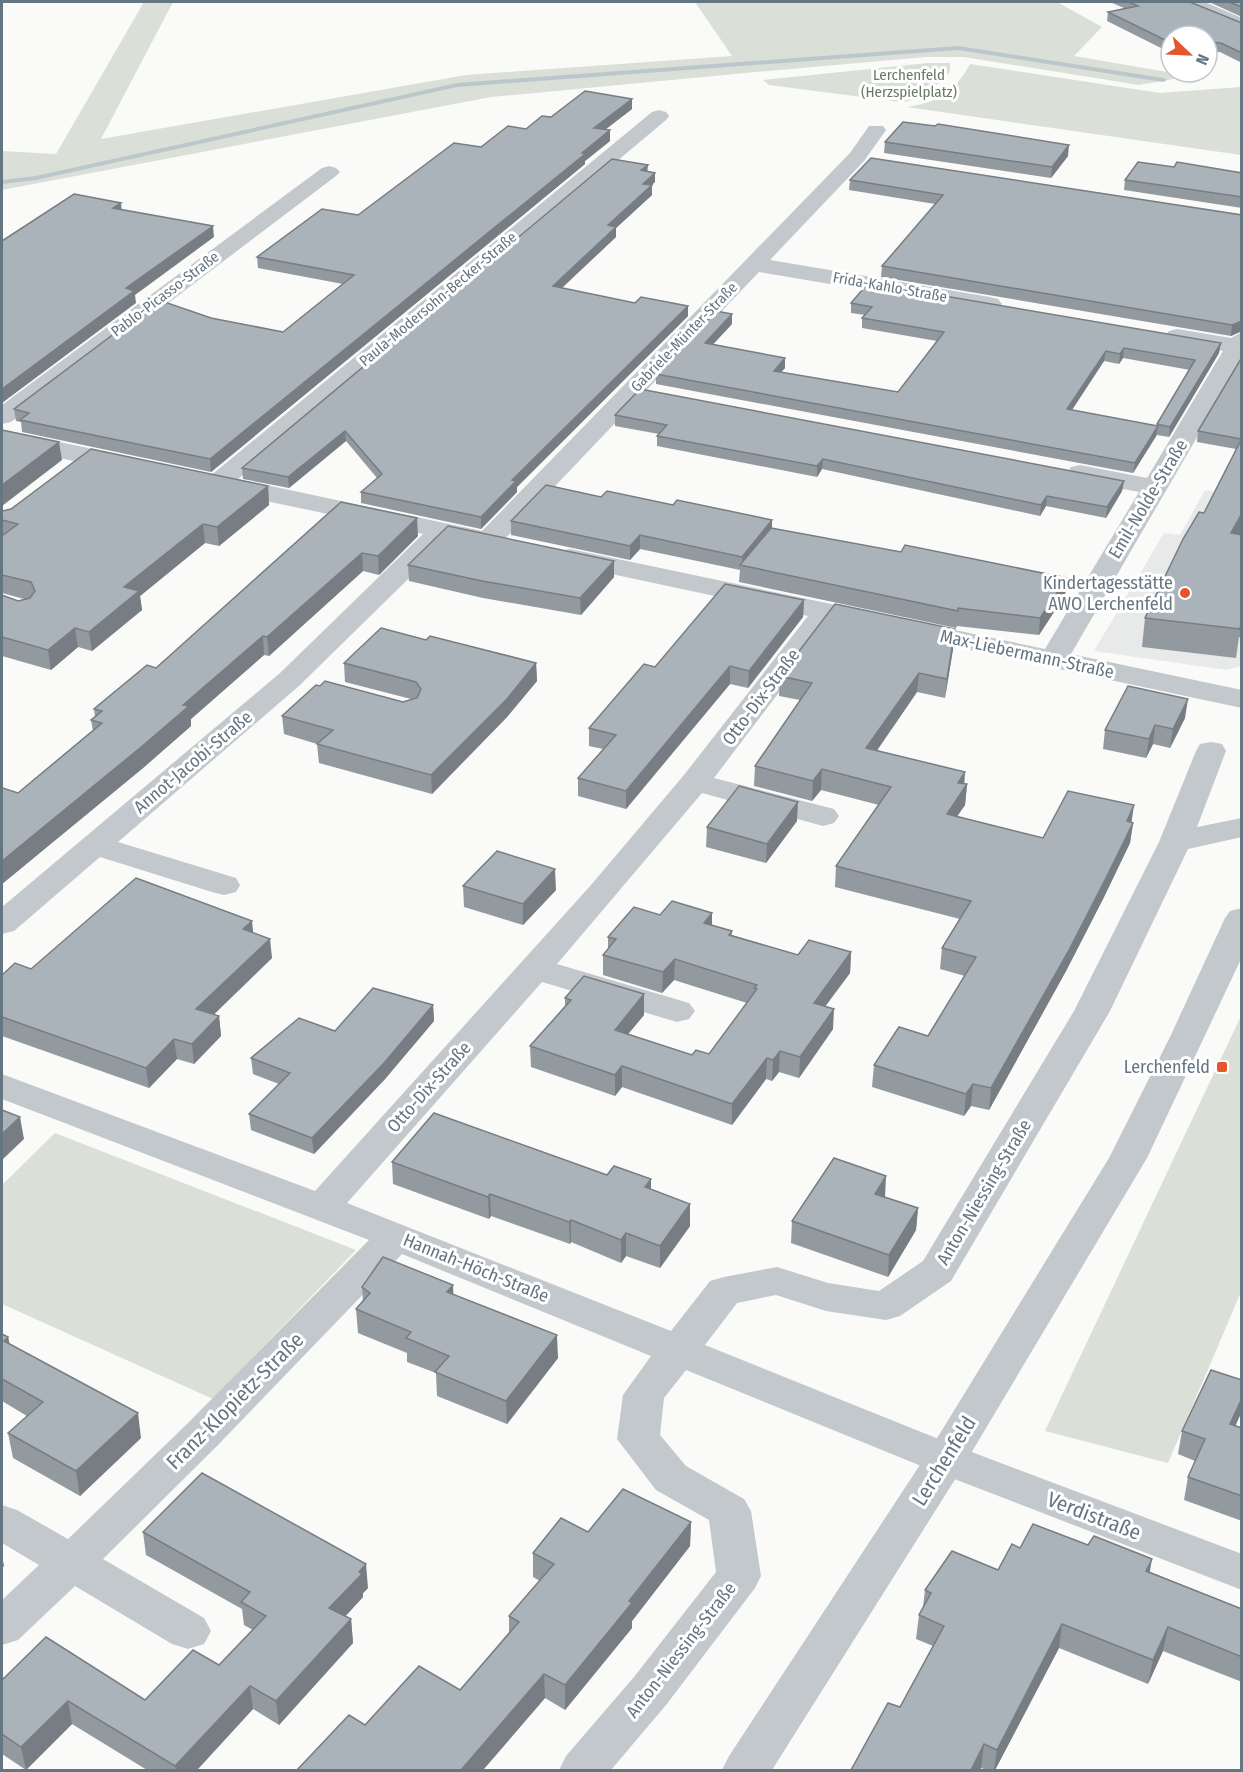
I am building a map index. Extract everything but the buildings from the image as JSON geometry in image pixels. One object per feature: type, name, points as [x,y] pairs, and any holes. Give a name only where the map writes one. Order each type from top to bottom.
[{"type":"street","points":[[1191,2],[1242,25]]},
{"type":"street","name":"Paula-Modersohn-Becker-Straße","points":[[208,481],[658,116]]},
{"type":"street","name":"Gabriele-Münter-Straße","points":[[488,540],[646,391],[754,264],[869,158],[876,130]]},
{"type":"street","name":"Pablo-Picasso-Straße","points":[[2,417],[329,172]]},
{"type":"street","name":"Frida-Kahlo-Straße","points":[[754,264],[1014,308]]},
{"type":"street","points":[[1155,332],[1239,343]]},
{"type":"street","name":"Emil-Nolde-Straße","points":[[1053,659],[1239,343]]},
{"type":"street","points":[[2,438],[153,470]]},
{"type":"street","points":[[59,477],[88,456]]},
{"type":"street","points":[[1051,468],[1155,487]]},
{"type":"street","name":"Max-Liebermann-Straße","points":[[208,481],[1242,699]]},
{"type":"street","name":"Annot-Jacobi-Straße","points":[[2,924],[290,680],[443,530]]},
{"type":"street","name":"Otto-Dix-Straße","points":[[322,1207],[537,969],[695,782],[826,611]]},
{"type":"street","points":[[290,680],[324,688]]},
{"type":"street","name":"Anton-Niessing-Straße","points":[[583,1770],[650,1691],[739,1576],[729,1511],[671,1478],[638,1439],[644,1395],[724,1291],[777,1281],[826,1297],[886,1306],[937,1271],[1092,1011],[1175,842],[1211,751]]},
{"type":"street","points":[[695,782],[823,816]]},
{"type":"street","points":[[1175,842],[1242,827]]},
{"type":"street","points":[[95,845],[224,885]]},
{"type":"street","name":"Lerchenfeld","points":[[746,1770],[946,1459],[1128,1158],[1188,1036],[1242,918]]},
{"type":"street","points":[[537,969],[677,1011]]},
{"type":"street","name":"Hannah-Höch-Straße","points":[[2,1086],[396,1236],[681,1349],[946,1459]]},
{"type":"street","name":"Franz-Klopietz-Straße","points":[[2,1627],[72,1563],[232,1406],[396,1236]]},
{"type":"street","name":"Verdistraße","points":[[946,1459],[1242,1573]]},
{"type":"street","points":[[2,1522],[188,1630]]},
{"type":"shaded area","name":"Kindertagesstätte AWO Lerchenfeld","points":[[1205,490],[1241,497],[1241,666],[1227,670],[1094,651],[1164,533],[1180,535]]},
{"type":"green space","points":[[144,2],[173,2],[101,139],[466,75],[732,56],[695,2],[1057,2],[1102,27],[1074,56],[1159,71],[1159,82],[1139,85],[964,57],[926,57],[491,97],[2,190],[2,151],[56,154]]},
{"type":"green space","name":"Lerchenfeld (Herzspielplatz)","points":[[928,63],[950,63],[950,72],[922,96],[901,102],[769,85],[763,80]]},
{"type":"green space","points":[[970,64],[1160,93],[1241,87],[1241,155],[907,107],[928,102],[944,94],[958,82]]},
{"type":"green space","points":[[1241,1016],[1241,1292],[1168,1463],[1045,1431]]},
{"type":"green space","points":[[55,1133],[356,1250],[213,1399],[2,1304],[2,1185]]},
{"type":"waterway","points":[[2,182],[36,178],[457,85],[958,48],[1159,79]]},
{"type":"place","name":"Kindertagesstätte AWO Lerchenfeld","points":[[1185,593]]},
{"type":"place","name":"Lerchenfeld","points":[[1222,1067]]}]
